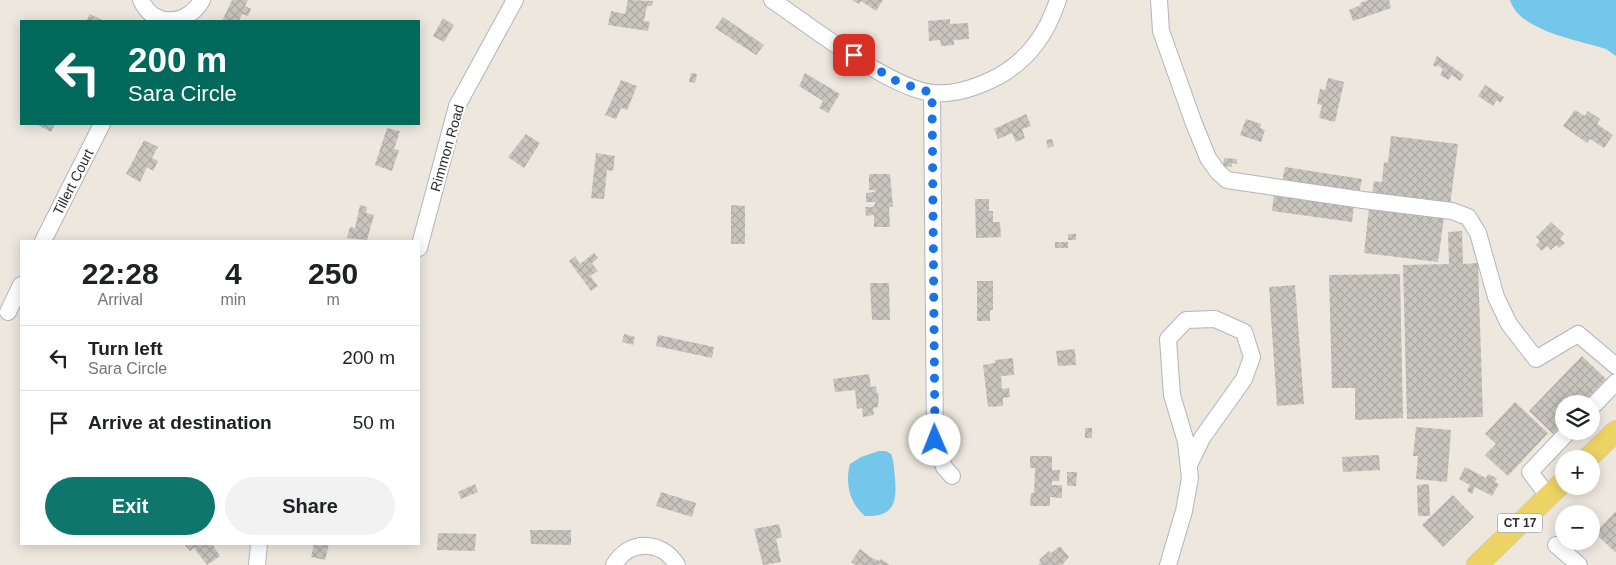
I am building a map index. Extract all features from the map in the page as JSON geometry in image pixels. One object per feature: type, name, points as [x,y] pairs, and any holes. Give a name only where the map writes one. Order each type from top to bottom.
[{"type":"main road","points":[[1596,450],[1616,431]]},
{"type":"main road","name":"CT 17","points":[[1476,565],[1555,489]]},
{"type":"street","points":[[141,0],[155,19],[166,20],[183,18],[196,10],[202,0]]},
{"type":"street","name":"Rimmon Road","points":[[420,244],[457,106],[515,0]]},
{"type":"street","points":[[772,0],[870,66],[898,82],[932,93],[957,91],[988,82],[1013,68],[1035,47],[1050,24],[1058,0]]},
{"type":"street","points":[[1159,0],[1161,31],[1192,121],[1208,158],[1218,172],[1227,180],[1452,211],[1468,217],[1478,233],[1496,297],[1508,324],[1536,359],[1578,334],[1616,366]]},
{"type":"street","points":[[932,93],[935,440],[944,467],[952,476]]},
{"type":"street","name":"Tillert Court","points":[[44,240],[101,125]]},
{"type":"street","points":[[10,314],[20,288]]},
{"type":"street","points":[[1168,565],[1184,510],[1190,478],[1186,442],[1172,395],[1168,339],[1186,320],[1215,319],[1244,332],[1252,356],[1244,379],[1202,438],[1189,464]]},
{"type":"street","points":[[1600,399],[1616,382]]},
{"type":"street","points":[[1548,496],[1530,472],[1560,440]]},
{"type":"street","points":[[257,565],[259,545]]},
{"type":"street","points":[[614,565],[628,550],[647,546],[666,552],[677,565]]},
{"type":"street","points":[[1560,550],[1572,563]]},
{"type":"water","points":[[1510,0],[1616,0],[1616,56],[1606,49],[1566,38],[1537,27],[1516,11]]},
{"type":"water","points":[[879,451],[886,451],[892,457],[895,487],[894,501],[888,511],[875,516],[865,516],[852,499],[848,485],[850,464],[861,457]]},
{"type":"building","points":[[232,0],[248,0],[245,6],[251,9],[248,16],[242,14],[239,20],[222,20]]},
{"type":"building","points":[[628,0],[653,1],[652,6],[647,6],[644,21],[650,22],[648,31],[608,25],[611,11],[625,14]]},
{"type":"building","points":[[852,0],[883,0],[876,11],[861,1],[859,4]]},
{"type":"building","points":[[1368,0],[1389,0],[1391,8],[1353,21],[1349,10]]},
{"type":"building","points":[[90,14],[102,20],[87,20]]},
{"type":"building","points":[[723,17],[764,45],[756,55],[715,28]]},
{"type":"building","points":[[443,18],[454,25],[444,42],[433,36]]},
{"type":"building","points":[[950,19],[950,24],[968,23],[969,39],[954,40],[954,45],[941,46],[940,40],[929,41],[928,21]]},
{"type":"building","points":[[1437,56],[1464,75],[1460,81],[1452,75],[1448,80],[1440,75],[1443,69],[1433,65]]},
{"type":"building","points":[[691,73],[697,74],[695,83],[689,82]]},
{"type":"building","points":[[805,73],[840,94],[828,113],[819,108],[823,101],[799,86]]},
{"type":"building","points":[[1328,78],[1344,82],[1335,122],[1319,118],[1322,105],[1317,104],[1320,89],[1325,90]]},
{"type":"building","points":[[621,80],[637,86],[627,110],[621,108],[616,119],[605,115]]},
{"type":"building","points":[[1485,85],[1504,97],[1500,103],[1497,100],[1493,106],[1478,96]]},
{"type":"building","points":[[1575,110],[1585,116],[1588,111],[1600,119],[1597,124],[1613,135],[1604,148],[1590,139],[1587,143],[1563,126]]},
{"type":"building","points":[[1026,114],[1031,126],[1022,129],[1025,138],[1016,142],[1012,133],[998,139],[994,129]]},
{"type":"building","points":[[1246,119],[1261,124],[1260,128],[1265,130],[1261,142],[1240,135]]},
{"type":"building","points":[[38,125],[54,125],[51,132]]},
{"type":"building","points":[[387,128],[400,131],[394,149],[399,150],[392,171],[375,165]]},
{"type":"building","points":[[526,134],[540,143],[524,168],[508,157]]},
{"type":"building","points":[[1391,136],[1458,144],[1450,205],[1372,195],[1374,181],[1382,182],[1384,162],[1388,163]]},
{"type":"building","points":[[1052,139],[1054,146],[1048,148],[1046,140]]},
{"type":"building","points":[[144,140],[158,147],[152,158],[158,161],[153,171],[147,167],[140,182],[126,174]]},
{"type":"building","points":[[596,153],[615,156],[613,171],[607,170],[604,199],[591,198]]},
{"type":"building","points":[[1224,158],[1237,159],[1237,164],[1232,163],[1232,167],[1223,166]]},
{"type":"building","points":[[1285,167],[1362,179],[1359,194],[1282,182]]},
{"type":"building","points":[[869,174],[890,174],[893,207],[889,207],[890,227],[874,227],[874,215],[866,216],[865,207],[873,207],[875,204],[875,202],[866,202],[866,193],[875,192],[875,190],[869,190]]},
{"type":"building","points":[[1274,195],[1354,206],[1352,222],[1272,211]]},
{"type":"building","points":[[975,199],[989,199],[989,211],[993,211],[993,222],[1000,222],[1001,237],[976,238]]},
{"type":"building","points":[[360,205],[367,207],[366,213],[374,215],[367,240],[347,238],[350,227],[355,228]]},
{"type":"building","points":[[731,205],[745,206],[745,244],[731,244]]},
{"type":"building","points":[[1369,208],[1444,217],[1438,262],[1364,253]]},
{"type":"building","points":[[1551,222],[1564,234],[1560,239],[1565,243],[1559,248],[1556,245],[1551,250],[1547,246],[1542,251],[1536,245],[1540,241],[1536,237]]},
{"type":"building","points":[[1462,231],[1463,264],[1478,263],[1483,417],[1407,419],[1403,265],[1449,264],[1448,232]]},
{"type":"building","points":[[1068,234],[1076,234],[1076,240],[1068,240]]},
{"type":"building","points":[[1055,242],[1068,242],[1068,248],[1055,248]]},
{"type":"building","points":[[594,253],[598,258],[592,263],[598,271],[590,276],[598,286],[591,291],[569,261],[575,256],[580,264]]},
{"type":"building","points":[[1400,274],[1403,418],[1355,420],[1355,388],[1332,388],[1329,275]]},
{"type":"building","points":[[977,281],[993,281],[993,310],[990,310],[990,321],[977,321]]},
{"type":"building","points":[[870,283],[889,283],[890,320],[872,320]]},
{"type":"building","points":[[1295,285],[1304,404],[1277,406],[1269,287]]},
{"type":"building","points":[[624,334],[635,337],[633,345],[622,342]]},
{"type":"building","points":[[658,335],[714,347],[712,358],[656,346]]},
{"type":"building","points":[[1075,349],[1076,365],[1058,366],[1056,351]]},
{"type":"building","points":[[1582,356],[1606,379],[1591,395],[1555,395],[1555,432],[1553,434],[1529,411]]},
{"type":"building","points":[[1013,358],[1014,375],[1001,376],[1002,389],[1009,388],[1010,397],[1003,398],[1003,406],[988,407],[983,365],[995,363],[995,360]]},
{"type":"building","points":[[869,374],[871,387],[876,386],[877,394],[879,393],[878,407],[873,408],[874,415],[863,417],[862,408],[857,409],[855,390],[835,392],[833,379]]},
{"type":"building","points":[[1515,402],[1548,433],[1508,476],[1485,455],[1496,444],[1485,434]]},
{"type":"building","points":[[1416,427],[1451,430],[1447,482],[1416,479],[1418,456],[1413,456]]},
{"type":"building","points":[[1085,428],[1092,428],[1092,438],[1085,438]]},
{"type":"building","points":[[1379,455],[1380,470],[1343,472],[1342,457]]},
{"type":"building","points":[[1030,456],[1052,456],[1052,470],[1060,470],[1059,481],[1052,481],[1052,485],[1062,485],[1062,498],[1050,497],[1050,506],[1030,506],[1031,493],[1034,493],[1035,468],[1030,468]]},
{"type":"building","points":[[1465,467],[1486,478],[1488,474],[1497,478],[1495,482],[1499,484],[1492,496],[1475,487],[1472,494],[1467,491],[1470,485],[1459,479]]},
{"type":"building","points":[[1067,472],[1077,472],[1076,486],[1067,486]]},
{"type":"building","points":[[475,484],[478,492],[461,499],[458,492]]},
{"type":"building","points":[[1429,484],[1430,516],[1418,516],[1417,485]]},
{"type":"building","points":[[661,492],[696,503],[692,517],[656,506]]},
{"type":"building","points":[[1453,495],[1474,517],[1443,547],[1422,525]]},
{"type":"building","points":[[1616,511],[1616,553],[1600,538],[1600,528]]},
{"type":"building","points":[[779,524],[782,537],[776,539],[781,562],[763,565],[754,529]]},
{"type":"building","points":[[530,530],[571,530],[571,545],[531,544]]},
{"type":"building","points":[[438,533],[476,534],[475,551],[437,550]]},
{"type":"building","points":[[185,545],[213,545],[220,556],[207,565],[194,548],[190,551]]},
{"type":"building","points":[[314,545],[329,545],[325,560],[311,557]]},
{"type":"building","points":[[1060,546],[1069,557],[1062,565],[1038,565],[1041,562],[1039,560],[1049,551],[1051,553]]},
{"type":"building","points":[[860,549],[872,558],[880,561],[881,559],[890,565],[856,565],[851,562]]},
{"type":"route","points":[[854,55],[898,82],[932,93],[935,440]]}]
